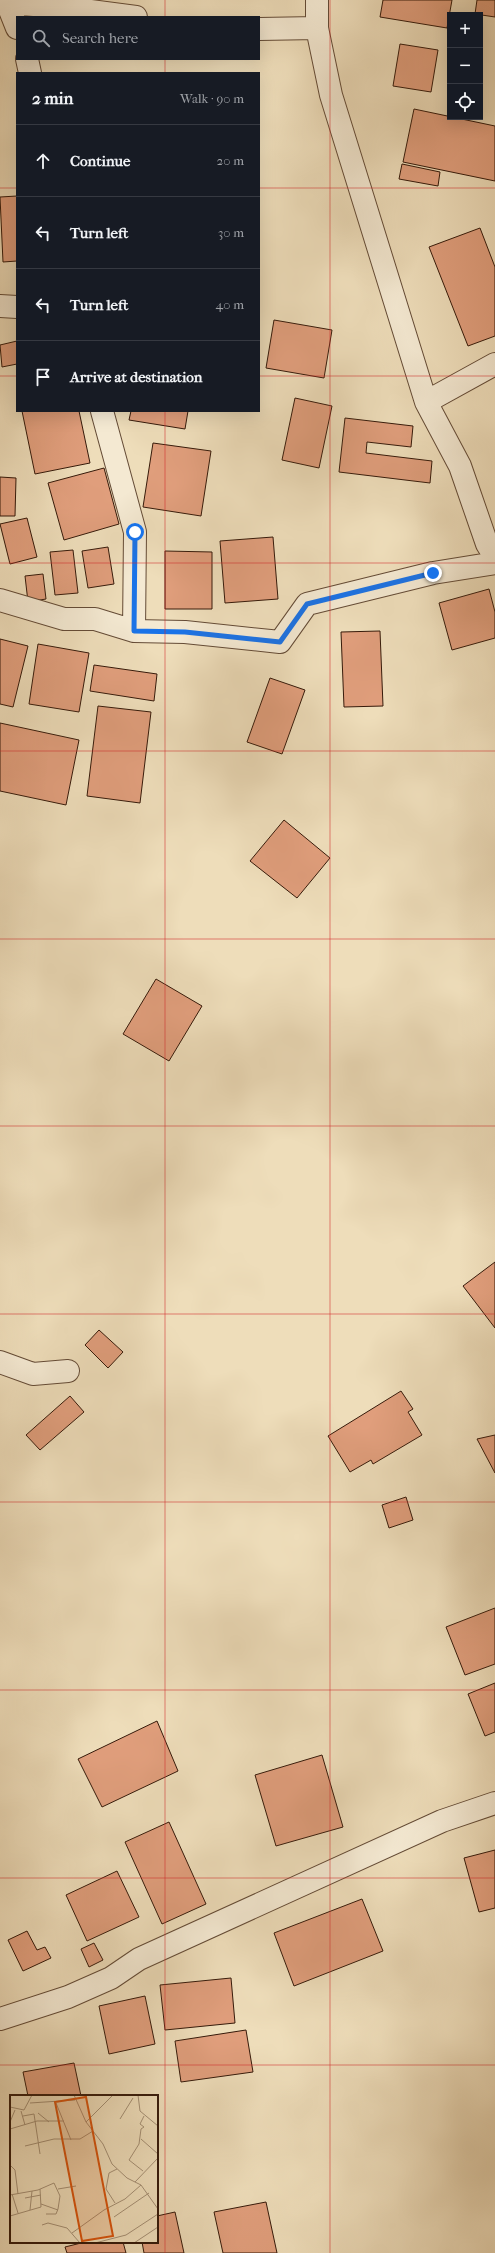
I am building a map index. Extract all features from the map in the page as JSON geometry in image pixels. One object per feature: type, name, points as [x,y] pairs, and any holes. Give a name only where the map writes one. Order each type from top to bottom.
[{"type":"street","points":[[317,0],[317,28],[331,95],[426,402],[460,466],[487,544],[495,557]]},
{"type":"street","points":[[4,2],[61,7],[128,16]]},
{"type":"street","points":[[4,2],[16,26]]},
{"type":"street","points":[[260,29],[317,28]]},
{"type":"street","points":[[27,60],[30,72]]},
{"type":"street","points":[[0,306],[16,307]]},
{"type":"street","points":[[426,402],[495,364]]},
{"type":"street","points":[[102,412],[135,532],[134,631]]},
{"type":"street","points":[[0,600],[64,619],[96,620],[134,631],[185,632],[280,642],[307,604],[433,573],[495,563]]},
{"type":"street","points":[[0,1362],[33,1374],[68,1371]]},
{"type":"street","points":[[0,2019],[68,1997],[111,1978],[138,1959],[160,1949],[442,1821],[495,1803]]},
{"type":"building","points":[[383,0],[452,0],[450,12],[447,12],[447,28],[380,17]]},
{"type":"building","points":[[477,0],[495,0],[495,17],[483,15],[483,12],[475,12]]},
{"type":"building","points":[[400,44],[438,50],[431,92],[393,86]]},
{"type":"building","points":[[414,109],[447,116],[447,120],[466,120],[495,126],[495,181],[403,162]]},
{"type":"building","points":[[402,164],[440,172],[438,186],[399,179]]},
{"type":"building","points":[[16,196],[16,261],[3,262],[0,197]]},
{"type":"building","points":[[480,228],[495,267],[495,336],[468,346],[429,247]]},
{"type":"building","points":[[274,320],[332,330],[324,378],[266,368]]},
{"type":"building","points":[[16,341],[16,364],[2,367],[0,345]]},
{"type":"building","points":[[295,398],[332,406],[319,468],[282,460]]},
{"type":"building","points":[[22,412],[79,412],[90,463],[35,474]]},
{"type":"building","points":[[131,412],[188,412],[185,429],[129,420]]},
{"type":"building","points":[[345,418],[413,426],[411,447],[367,442],[366,453],[432,461],[430,483],[339,472]]},
{"type":"building","points":[[153,443],[211,451],[201,516],[143,507]]},
{"type":"building","points":[[104,468],[119,524],[64,540],[48,483]]},
{"type":"building","points":[[0,477],[16,478],[15,516],[0,516]]},
{"type":"building","points":[[27,518],[37,557],[10,564],[0,524]]},
{"type":"building","points":[[273,537],[278,599],[225,603],[220,541]]},
{"type":"building","points":[[108,547],[114,584],[88,588],[82,551]]},
{"type":"building","points":[[73,550],[78,593],[55,595],[50,552]]},
{"type":"building","points":[[165,551],[212,552],[212,609],[165,609]]},
{"type":"building","points":[[43,574],[46,599],[28,602],[25,576]]},
{"type":"building","points":[[489,589],[495,612],[495,638],[452,650],[439,603]]},
{"type":"building","points":[[380,631],[383,706],[344,707],[341,632]]},
{"type":"building","points":[[0,639],[28,646],[13,707],[0,704]]},
{"type":"building","points":[[38,644],[89,653],[79,712],[29,704]]},
{"type":"building","points":[[94,665],[157,674],[154,701],[90,691]]},
{"type":"building","points":[[270,678],[305,690],[282,754],[247,742]]},
{"type":"building","points":[[98,706],[151,712],[140,803],[87,796]]},
{"type":"building","points":[[0,723],[79,740],[66,805],[0,791]]},
{"type":"building","points":[[284,820],[330,858],[297,898],[250,861]]},
{"type":"building","points":[[156,979],[202,1006],[169,1061],[123,1034]]},
{"type":"building","points":[[495,1262],[495,1328],[463,1286]]},
{"type":"building","points":[[99,1330],[123,1352],[108,1368],[85,1345]]},
{"type":"building","points":[[401,1391],[413,1409],[408,1412],[422,1435],[373,1464],[371,1460],[350,1472],[328,1436]]},
{"type":"building","points":[[70,1396],[84,1412],[40,1450],[26,1435]]},
{"type":"building","points":[[495,1435],[495,1473],[477,1439]]},
{"type":"building","points":[[406,1497],[413,1520],[389,1528],[382,1505]]},
{"type":"building","points":[[495,1608],[495,1664],[465,1675],[446,1627]]},
{"type":"building","points":[[495,1683],[495,1732],[485,1736],[468,1694]]},
{"type":"building","points":[[157,1721],[178,1771],[102,1807],[78,1759]]},
{"type":"building","points":[[322,1755],[343,1827],[276,1846],[255,1775]]},
{"type":"building","points":[[169,1822],[206,1904],[162,1924],[125,1842]]},
{"type":"building","points":[[495,1850],[495,1908],[479,1912],[464,1858]]},
{"type":"building","points":[[117,1871],[139,1917],[87,1941],[66,1895]]},
{"type":"building","points":[[362,1899],[383,1951],[294,1986],[274,1933]]},
{"type":"building","points":[[27,1931],[37,1950],[45,1947],[51,1958],[23,1971],[8,1940]]},
{"type":"building","points":[[94,1943],[103,1960],[89,1967],[81,1949]]},
{"type":"building","points":[[231,1978],[235,2023],[165,2030],[160,1985]]},
{"type":"building","points":[[145,1996],[155,2044],[109,2054],[99,2006]]},
{"type":"building","points":[[246,2030],[253,2072],[181,2082],[175,2041]]},
{"type":"building","points":[[74,2063],[81,2095],[28,2095],[23,2072]]},
{"type":"building","points":[[266,2202],[277,2253],[223,2253],[214,2212]]},
{"type":"building","points":[[175,2212],[184,2253],[144,2253],[142,2243],[158,2243],[158,2216]]},
{"type":"building","points":[[81,2243],[123,2243],[126,2253],[67,2253],[65,2247]]},
{"type":"route","points":[[135,532],[134,631],[185,632],[280,642],[307,604],[433,573]]}]
